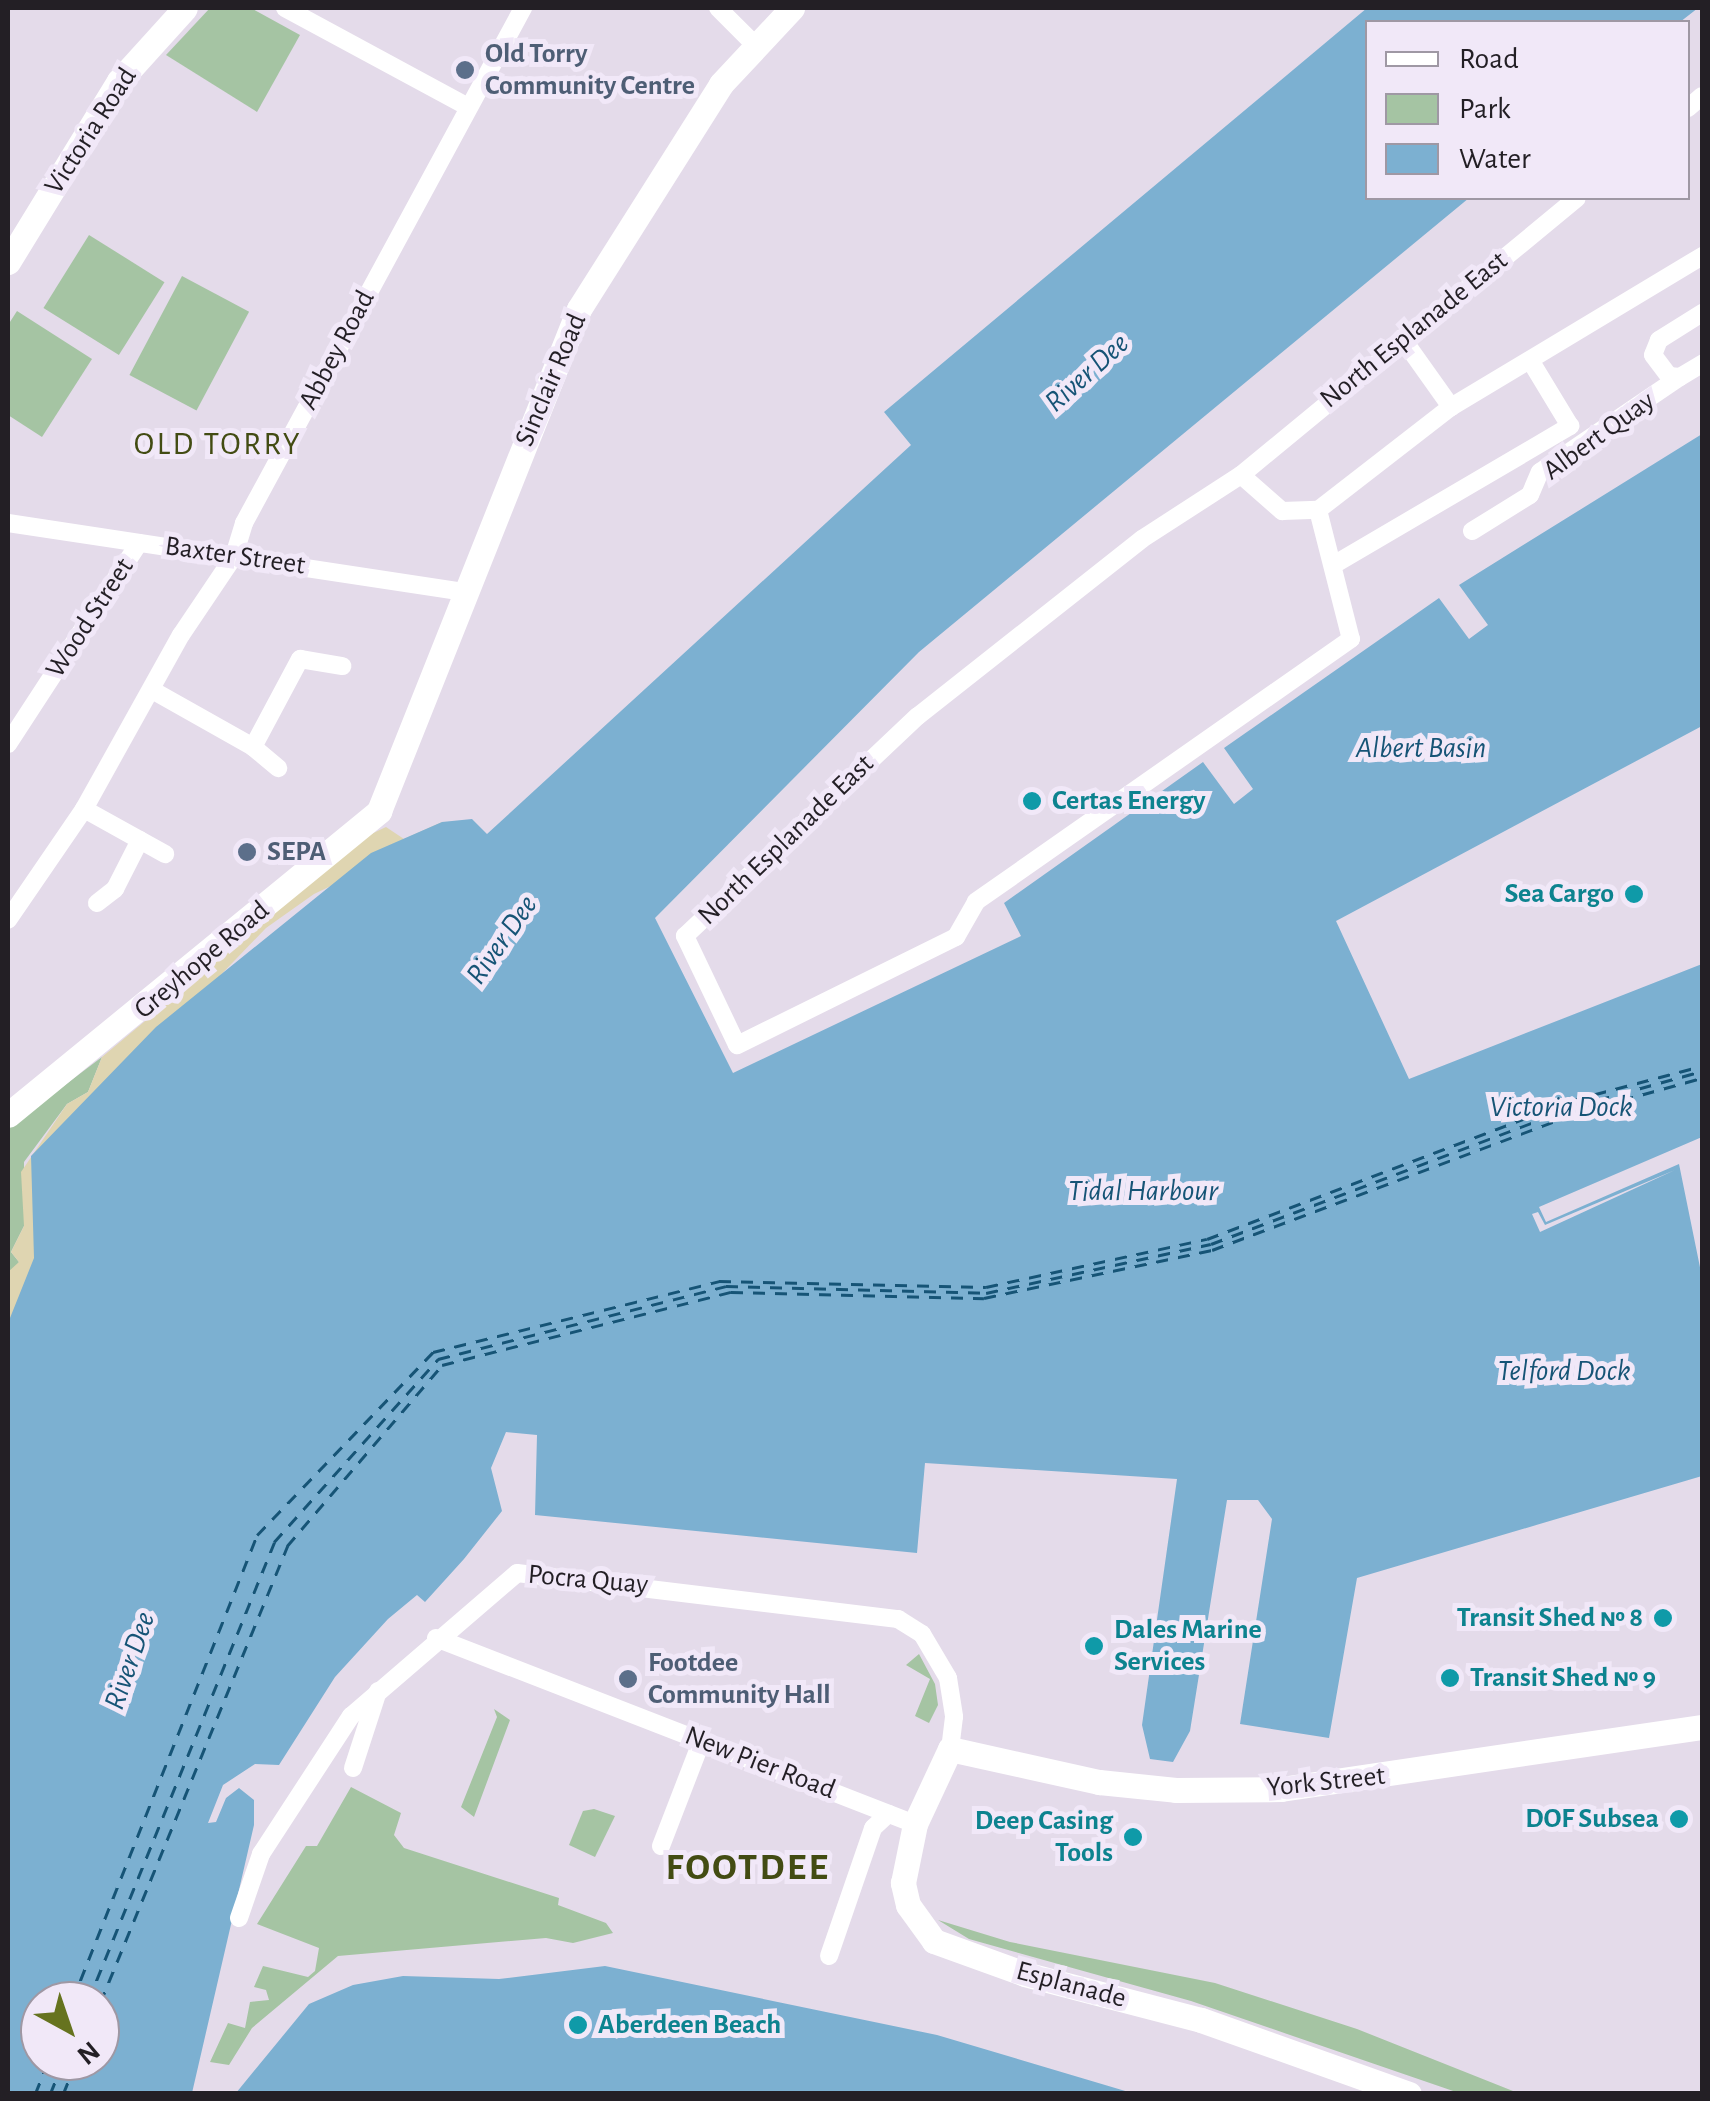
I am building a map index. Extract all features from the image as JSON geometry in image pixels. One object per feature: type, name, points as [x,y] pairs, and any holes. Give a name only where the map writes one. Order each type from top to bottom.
[{"type":"street","name":"Victoria Road","points":[[8,262],[119,81],[185,8]]},
{"type":"street","points":[[285,8],[468,107]]},
{"type":"street","name":"Abbey Road","points":[[8,920],[84,809],[234,556],[244,523],[523,8]]},
{"type":"street","points":[[718,8],[753,43]]},
{"type":"street","name":"Sinclair Road","points":[[387,796],[462,592],[579,309],[753,43],[792,8]]},
{"type":"street","name":"North Esplanade East","points":[[1335,564],[1342,622],[1351,639],[976,902],[956,936],[738,1045],[685,936],[918,716],[1142,539],[1241,474],[1574,200]]},
{"type":"street","points":[[1241,474],[1282,511],[1318,510],[1451,407],[1702,256]]},
{"type":"street","name":"Albert Quay","points":[[1680,378],[1664,372],[1654,346],[1702,313]]},
{"type":"street","points":[[1402,338],[1451,407]]},
{"type":"street","points":[[1318,510],[1335,564],[1570,426],[1530,360]]},
{"type":"street","name":"Albert Quay","points":[[1472,531],[1530,495],[1540,472],[1702,364]]},
{"type":"street","name":"Baxter Street","points":[[8,524],[462,592]]},
{"type":"street","name":"Wood Street","points":[[8,744],[139,543]]},
{"type":"street","points":[[253,747],[300,660],[342,666]]},
{"type":"street","points":[[152,690],[253,747],[278,768]]},
{"type":"street","name":"Greyhope Road","points":[[8,1115],[352,836],[387,796]]},
{"type":"street","points":[[84,809],[165,854]]},
{"type":"street","points":[[97,903],[115,888],[140,840]]},
{"type":"street","name":"Pocra Quay","points":[[239,1918],[261,1854],[362,1705],[501,1580],[528,1571],[887,1615],[922,1634],[943,1667],[954,1716],[950,1749]]},
{"type":"street","name":"New Pier Road","points":[[436,1638],[915,1824]]},
{"type":"street","points":[[353,1768],[378,1691]]},
{"type":"street","name":"York Street","points":[[950,1749],[1099,1782],[1176,1790],[1281,1789],[1702,1727]]},
{"type":"street","points":[[661,1846],[702,1740]]},
{"type":"street","name":"Esplanade","points":[[950,1749],[915,1824],[903,1884],[913,1914],[934,1941],[1025,1974],[1201,2020],[1409,2094]]},
{"type":"street","points":[[828,1956],[874,1828],[888,1814]]},
{"type":"green space","points":[[210,8],[251,8],[300,35],[257,112],[166,55]]},
{"type":"green space","points":[[89,235],[164,282],[119,355],[43,308]]},
{"type":"green space","points":[[182,276],[249,312],[197,411],[129,375]]},
{"type":"green space","points":[[17,311],[92,359],[42,437],[8,415],[8,325]]},
{"type":"green space","points":[[102,1057],[88,1092],[67,1104],[24,1162],[24,1226],[11,1252],[19,1262],[8,1288],[8,1128]]},
{"type":"green space","points":[[919,1654],[935,1684],[938,1705],[929,1723],[915,1716],[930,1679],[906,1665]]},
{"type":"green space","points":[[494,1709],[510,1720],[474,1817],[461,1807],[497,1717]]},
{"type":"green space","points":[[351,1787],[401,1813],[394,1835],[404,1848],[559,1898],[558,1905],[606,1923],[613,1933],[573,1943],[546,1938],[338,1956],[252,2028],[229,2065],[210,2062],[228,2023],[245,2028],[250,2002],[269,2000],[266,1990],[254,1987],[263,1966],[308,1977],[315,1971],[319,1948],[257,1924],[306,1846],[317,1846]]},
{"type":"green space","points":[[594,1809],[615,1816],[595,1857],[569,1845],[583,1811]]},
{"type":"green space","points":[[938,1920],[1010,1942],[1215,1983],[1357,2029],[1518,2093],[1459,2093],[1191,2001],[969,1939]]},
{"type":"sand","points":[[442,822],[440,834],[314,894],[266,928],[210,986],[55,1206],[8,1347],[8,1272],[19,1262],[11,1252],[24,1226],[21,1172],[67,1104],[88,1092],[102,1057],[367,836],[386,827],[404,839]]},
{"type":"water","points":[[1367,8],[1698,8],[1683,20],[1365,20],[1365,200],[1467,200],[919,652],[655,918],[733,1073],[1021,936],[1004,903],[1203,762],[1234,804],[1253,789],[1224,748],[1439,598],[1469,639],[1488,625],[1459,585],[1702,434],[1702,726],[1336,921],[1409,1079],[1702,964],[1702,1137],[1539,1207],[1546,1222],[1679,1164],[1702,1277],[1702,1476],[1357,1578],[1329,1738],[1240,1724],[1272,1519],[1258,1500],[1227,1500],[1190,1731],[1173,1762],[1150,1759],[1142,1725],[1177,1479],[925,1463],[917,1553],[535,1515],[537,1435],[506,1432],[491,1468],[502,1511],[464,1559],[425,1602],[417,1595],[388,1619],[335,1677],[279,1765],[255,1764],[223,1785],[208,1823],[216,1822],[226,1798],[239,1788],[254,1800],[254,1825],[192,2093],[8,2093],[8,1323],[34,1258],[31,1156],[156,1027],[371,853],[442,822],[472,819],[487,834],[911,445],[884,412]]},
{"type":"water","name":"Aberdeen Beach","points":[[605,1966],[937,2035],[1132,2093],[236,2093],[309,2004],[353,1985],[403,1976],[499,1979]]},
{"type":"pier","points":[[1675,1170],[1540,1232],[1532,1214],[1538,1212],[1545,1225]]},
{"type":"ferry route","points":[[80,1981],[257,1535],[433,1352],[719,1281],[986,1287],[1207,1239],[1573,1100],[1702,1066]]},
{"type":"ferry route","points":[[96,1981],[274,1542],[438,1359],[726,1286],[986,1293],[1211,1244],[1576,1106],[1702,1071]]},
{"type":"ferry route","points":[[109,1981],[287,1546],[442,1365],[731,1292],[984,1298],[1212,1250],[1579,1112],[1702,1078]]},
{"type":"ferry route","points":[[35,2094],[40,2081]]},
{"type":"ferry route","points":[[50,2094],[55,2081]]},
{"type":"ferry route","points":[[63,2094],[68,2081]]},
{"type":"place","name":"Old Torry Community Centre","points":[[465,70]]},
{"type":"place","name":"Certas Energy","points":[[1032,801]]},
{"type":"place","name":"SEPA","points":[[247,852]]},
{"type":"place","name":"Sea Cargo","points":[[1634,894]]},
{"type":"place","name":"Transit Shed № 8","points":[[1663,1618]]},
{"type":"place","name":"Dales Marine Services","points":[[1094,1646]]},
{"type":"place","name":"Transit Shed № 9","points":[[1450,1678]]},
{"type":"place","name":"Footdee Community Hall","points":[[628,1679]]},
{"type":"place","name":"DOF Subsea","points":[[1679,1819]]},
{"type":"place","name":"Deep Casing Tools","points":[[1133,1837]]},
{"type":"place","name":"Aberdeen Beach","points":[[578,2025]]},
{"type":"district","name":"OLD TORRY","points":[[218,444]]},
{"type":"district","name":"FOOTDEE","points":[[748,1869]]},
{"type":"water label","name":"River Dee","points":[[1087,373]]},
{"type":"water label","name":"Albert Basin","points":[[1421,748]]},
{"type":"water label","name":"River Dee","points":[[502,940]]},
{"type":"water label","name":"Victoria Dock","points":[[1561,1107]]},
{"type":"water label","name":"Tidal Harbour","points":[[1143,1191]]},
{"type":"water label","name":"Telford Dock","points":[[1564,1371]]},
{"type":"water label","name":"River Dee","points":[[130,1661]]}]
